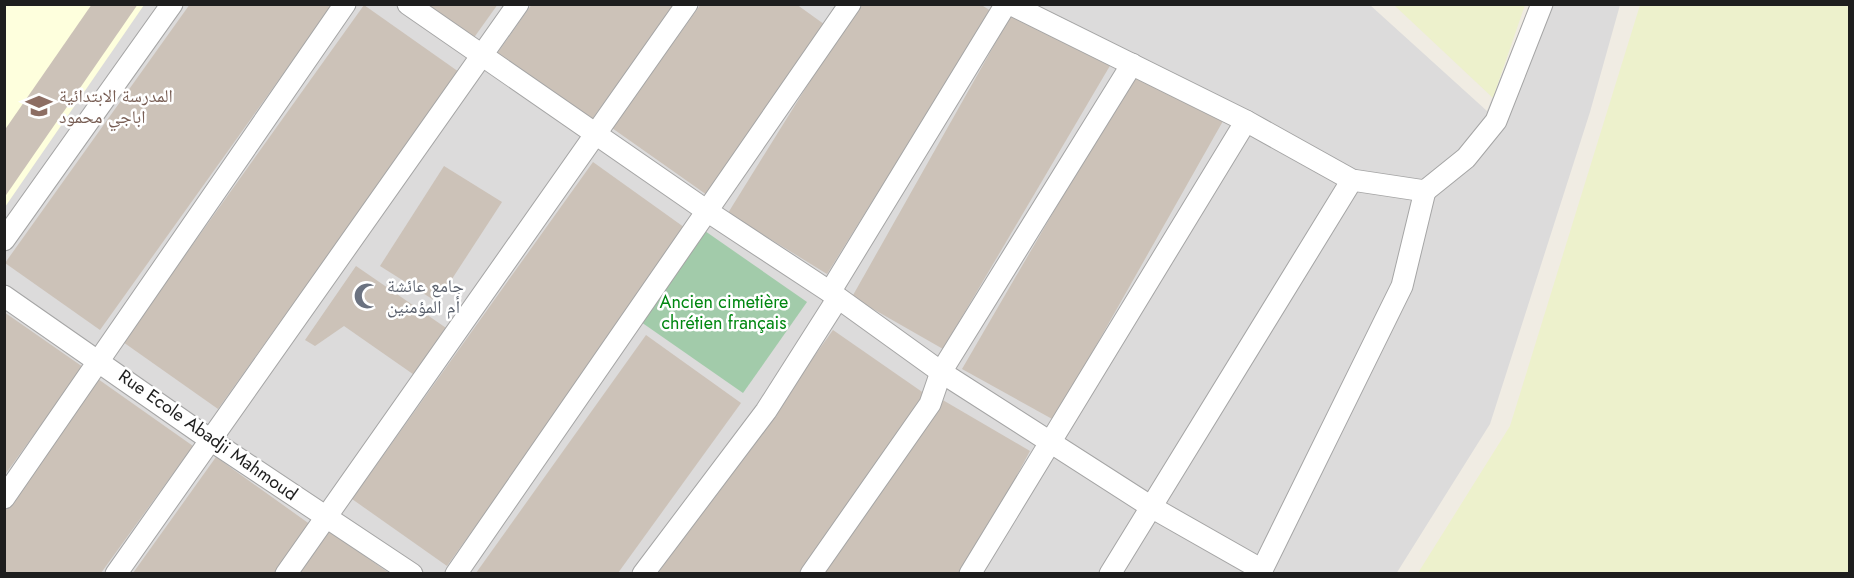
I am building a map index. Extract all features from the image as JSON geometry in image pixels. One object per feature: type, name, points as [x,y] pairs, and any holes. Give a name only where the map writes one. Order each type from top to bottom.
[{"type":"street","points":[[4,240],[172,4]]},
{"type":"street","points":[[4,498],[101,361],[345,4]]},
{"type":"street","points":[[408,4],[597,136],[834,295],[941,372],[1049,443],[1261,572],[1402,286],[1425,191],[1466,158],[1496,121],[1542,4]]},
{"type":"street","points":[[116,573],[212,441],[518,4]]},
{"type":"street","points":[[286,573],[597,136],[687,4]]},
{"type":"street","points":[[456,573],[850,4]]},
{"type":"street","points":[[643,573],[766,411],[1008,4],[1246,120],[1352,180],[1425,191]]},
{"type":"street","points":[[811,573],[930,404],[941,372],[1132,64]]},
{"type":"street","points":[[970,573],[1246,120]]},
{"type":"street","points":[[1110,573],[1153,508],[1352,180]]},
{"type":"street","name":"Rue Ecole Abadji Mahmoud","points":[[4,296],[101,361],[212,441],[412,573]]},
{"type":"shaded area","points":[[4,5],[1370,5],[1487,111],[1530,5],[1620,5],[1590,112],[1490,424],[1396,574],[5,573]]},
{"type":"shaded area","name":"المدرسة الابتدائية اباجي محمود","points":[[5,5],[144,5],[5,207]]},
{"type":"shaded area","points":[[1394,5],[1525,5],[1493,98]]},
{"type":"shaded area","points":[[1640,5],[1849,5],[1849,573],[1418,573],[1510,426]]},
{"type":"green space","name":"Ancien cimetière chrétien français","points":[[705,231],[807,302],[743,393],[641,322]]},
{"type":"building","points":[[92,4],[138,4],[4,198],[4,131]]},
{"type":"building","points":[[190,4],[333,4],[100,330],[5,263]]},
{"type":"building","points":[[424,4],[498,4],[473,39]]},
{"type":"building","points":[[532,4],[675,4],[590,122],[496,55]]},
{"type":"building","points":[[701,4],[796,4],[828,27],[707,195],[612,128]]},
{"type":"building","points":[[858,4],[980,4],[991,11],[827,274],[728,213]]},
{"type":"building","points":[[364,5],[459,72],[218,409],[123,342]]},
{"type":"building","points":[[1014,10],[1111,64],[943,349],[852,297]]},
{"type":"building","points":[[1135,72],[1223,121],[1054,420],[962,369]]},
{"type":"building","points":[[593,162],[688,230],[447,566],[352,499]]},
{"type":"building","points":[[444,166],[502,202],[437,302],[380,266]]},
{"type":"building","name":"جامع عائشة أم المؤمنين","points":[[356,266],[452,332],[420,379],[344,326],[315,346],[305,340]]},
{"type":"building","points":[[4,312],[83,367],[4,476]]},
{"type":"building","points":[[833,330],[928,396],[800,573],[658,573]]},
{"type":"building","points":[[646,335],[741,403],[618,573],[476,573]]},
{"type":"building","points":[[98,379],[193,446],[101,573],[4,573],[4,509]]},
{"type":"building","points":[[941,399],[1030,451],[978,548],[961,573],[820,573]]},
{"type":"building","points":[[216,457],[311,525],[276,573],[133,573]]},
{"type":"building","points":[[328,530],[389,573],[297,573]]},
{"type":"place","name":"المدرسة الابتدائية اباجي محمود","points":[[39,106]]},
{"type":"place","name":"جامع عائشة أم المؤمنين","points":[[367,296]]}]
